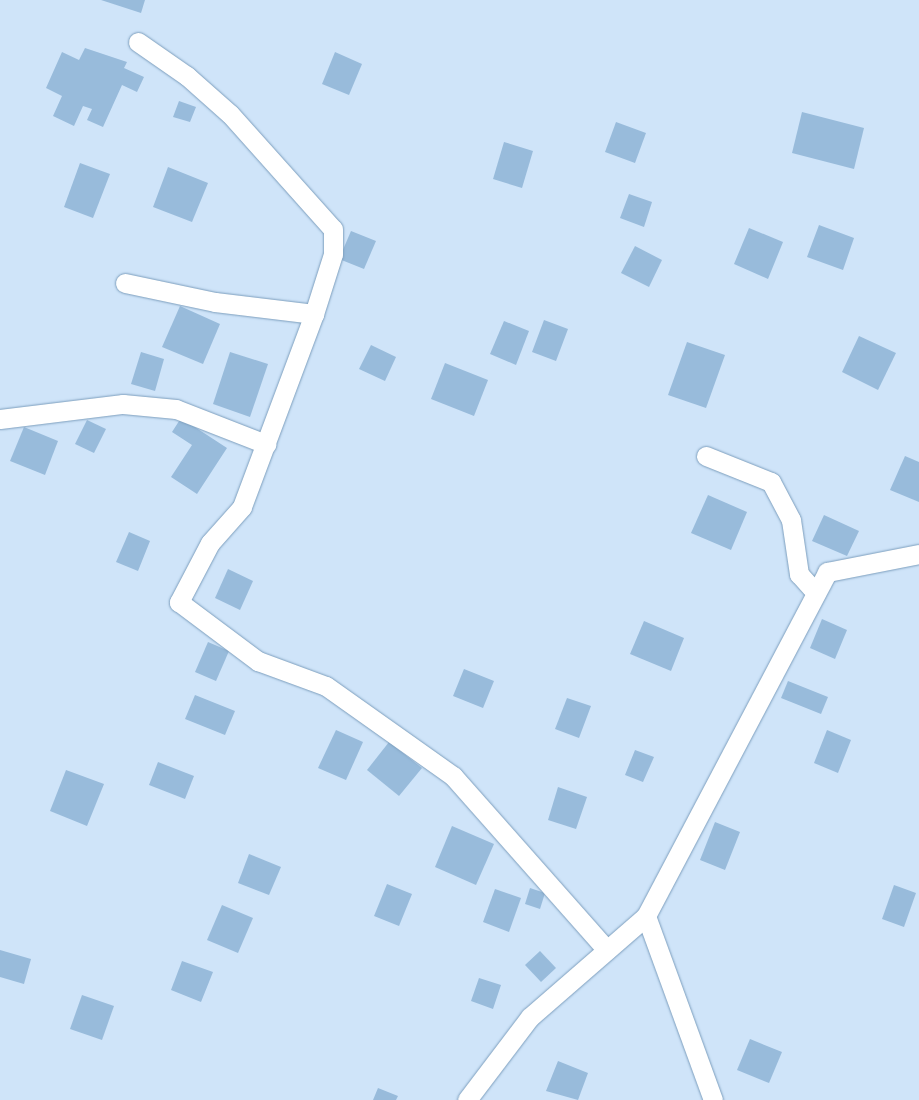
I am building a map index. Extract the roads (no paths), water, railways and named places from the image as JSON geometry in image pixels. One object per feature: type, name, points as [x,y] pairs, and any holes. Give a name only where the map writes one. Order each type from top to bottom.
[{"type":"street","points":[[138,42],[187,76],[230,114],[333,229],[333,254],[314,314],[242,507],[210,543],[179,602],[258,660],[326,686],[453,776],[607,950]]},
{"type":"street","points":[[125,283],[215,302],[314,314]]},
{"type":"street","points":[[0,419],[132,405],[176,410],[266,444]]},
{"type":"street","points":[[706,456],[771,482],[791,520],[798,574],[816,593]]},
{"type":"street","points":[[466,1100],[530,1017],[646,916],[827,572],[919,554]]},
{"type":"street","points":[[646,916],[713,1100]]}]
